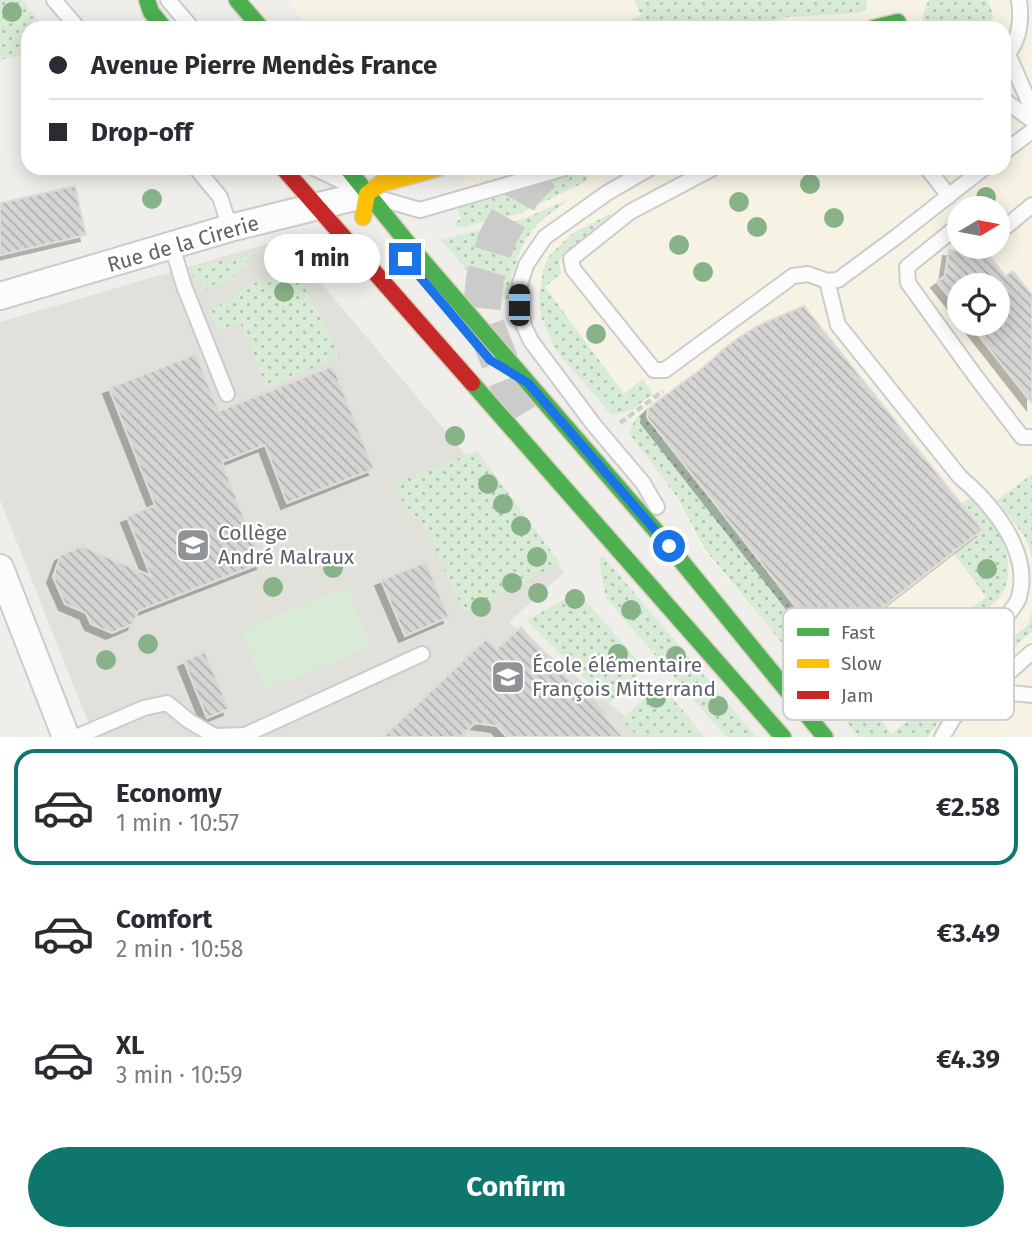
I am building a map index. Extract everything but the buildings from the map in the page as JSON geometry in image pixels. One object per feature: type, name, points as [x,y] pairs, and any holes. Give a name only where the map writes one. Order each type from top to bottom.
[{"type":"main road","points":[[147,0],[151,12],[158,21]]},
{"type":"main road","points":[[237,0],[255,21]]},
{"type":"main road","points":[[294,175],[347,210],[528,383],[680,559],[783,685]]},
{"type":"main road","points":[[346,175],[347,210],[356,251],[783,737]]},
{"type":"main road","points":[[347,210],[380,184],[413,175]]},
{"type":"main road","points":[[347,210],[356,251]]},
{"type":"main road","points":[[683,600],[753,684],[792,737]]},
{"type":"main road","points":[[811,720],[825,737]]},
{"type":"street","name":"Rue de la Cirerie","points":[[0,296],[230,228],[347,210]]},
{"type":"street","points":[[0,568],[66,737]]},
{"type":"lane","points":[[54,0],[72,21]]},
{"type":"lane","points":[[168,0],[186,21]]},
{"type":"lane","points":[[1011,48],[1018,36],[1022,16],[1019,0]]},
{"type":"lane","points":[[1011,66],[1032,109]]},
{"type":"lane","points":[[1011,105],[1032,120]]},
{"type":"lane","points":[[1011,147],[1032,131]]},
{"type":"lane","points":[[202,175],[220,197],[230,228]]},
{"type":"lane","points":[[320,175],[347,210],[374,223],[490,360],[528,383]]},
{"type":"lane","points":[[347,210],[419,210],[541,175]]},
{"type":"lane","points":[[638,175],[607,193],[545,237],[526,265],[520,284],[519,305],[531,341],[594,425],[643,483],[659,510],[680,559]]},
{"type":"lane","points":[[700,175],[630,212],[571,259],[573,269],[654,370],[666,370],[793,276],[808,274],[827,281],[838,279],[947,197]]},
{"type":"lane","points":[[932,175],[948,196],[975,175]]},
{"type":"lane","points":[[1010,223],[1032,205]]},
{"type":"lane","points":[[947,235],[907,267],[908,283],[1022,437],[1032,437]]},
{"type":"lane","points":[[172,246],[184,286],[227,394]]},
{"type":"lane","points":[[827,281],[838,325],[960,477],[979,493],[1014,540],[1022,568],[1019,599],[1012,608]]},
{"type":"lane","points":[[1014,668],[1032,652]]},
{"type":"lane","points":[[76,737],[144,708],[167,703],[215,736],[245,735],[422,654]]},
{"type":"lane","points":[[1014,693],[1032,695]]},
{"type":"lane","points":[[942,737],[952,720]]},
{"type":"path","points":[[613,428],[654,398]]},
{"type":"shaded area","points":[[287,0],[1032,0],[1032,737],[863,737],[848,720],[1014,720],[1014,608],[783,608],[783,644],[703,551],[648,445],[480,207],[462,175],[1011,175],[1011,21],[304,21]]},
{"type":"shaded area","points":[[284,239],[564,572],[509,622],[651,737],[94,737],[0,500],[0,322]]},
{"type":"green space","points":[[0,0],[22,0],[39,21],[21,21],[21,55],[0,60]]},
{"type":"green space","points":[[634,0],[867,0],[867,8],[859,13],[787,17],[771,21],[629,21],[641,15]]},
{"type":"green space","points":[[929,0],[987,0],[992,21],[923,21]]},
{"type":"green space","points":[[572,175],[586,175],[587,181],[519,214],[458,228],[455,222],[461,219],[457,207]]},
{"type":"green space","points":[[569,199],[535,227],[524,243],[516,261],[507,299],[489,296],[441,240],[523,219]]},
{"type":"green space","points":[[610,214],[611,218],[563,254],[559,262],[561,273],[545,287],[624,394],[643,379],[653,394],[630,411],[612,415],[557,352],[542,320],[539,298],[544,266],[550,255],[573,233]]},
{"type":"green space","points":[[255,255],[230,280],[204,291],[200,280],[195,281],[190,268],[231,258]]},
{"type":"green space","points":[[286,274],[301,280],[340,356],[267,388],[240,322],[217,331],[209,310],[230,300],[249,285]]},
{"type":"green space","points":[[649,407],[648,420],[797,608],[783,608],[783,644],[704,548],[677,497],[629,433],[635,419]]},
{"type":"green space","points":[[477,451],[560,563],[465,613],[423,524],[409,514],[394,484]]},
{"type":"green space","points":[[1032,474],[1032,558],[1027,540],[997,500]]},
{"type":"green space","points":[[976,494],[996,527],[1008,560],[1004,590],[987,608],[971,608],[986,597],[953,552],[961,504]]},
{"type":"green space","points":[[603,556],[756,737],[726,737],[606,598],[599,560]]},
{"type":"green space","points":[[347,587],[371,647],[266,690],[241,630]]},
{"type":"green space","points":[[578,592],[641,665],[641,672],[609,703],[527,620]]},
{"type":"green space","points":[[1032,612],[1032,631],[1014,647],[1014,636],[1028,625]]},
{"type":"green space","points":[[660,684],[705,737],[637,735],[621,720]]},
{"type":"green space","points":[[845,720],[881,720],[891,734],[909,720],[940,720],[928,737],[859,737]]},
{"type":"tunnel","points":[[526,412],[509,384],[481,315],[485,279],[496,241],[522,193],[540,175]]},
{"type":"traffic: fast","points":[[147,0],[151,12],[158,21]]},
{"type":"traffic: fast","points":[[237,0],[255,21]]},
{"type":"traffic: fast","points":[[353,175],[415,252],[669,546],[783,686]]},
{"type":"traffic: fast","points":[[472,383],[783,737]]},
{"type":"traffic: fast","points":[[811,720],[825,737]]},
{"type":"traffic: slow","points":[[363,217],[367,194],[380,184],[413,175]]},
{"type":"traffic: jam","points":[[289,175],[472,383]]},
{"type":"place","name":"Collège André Malraux","points":[[193,545]]},
{"type":"place","name":"École élémentaire François Mitterrand","points":[[508,677]]},
{"type":"route","points":[[405,259],[490,360],[528,383],[669,546]]}]
